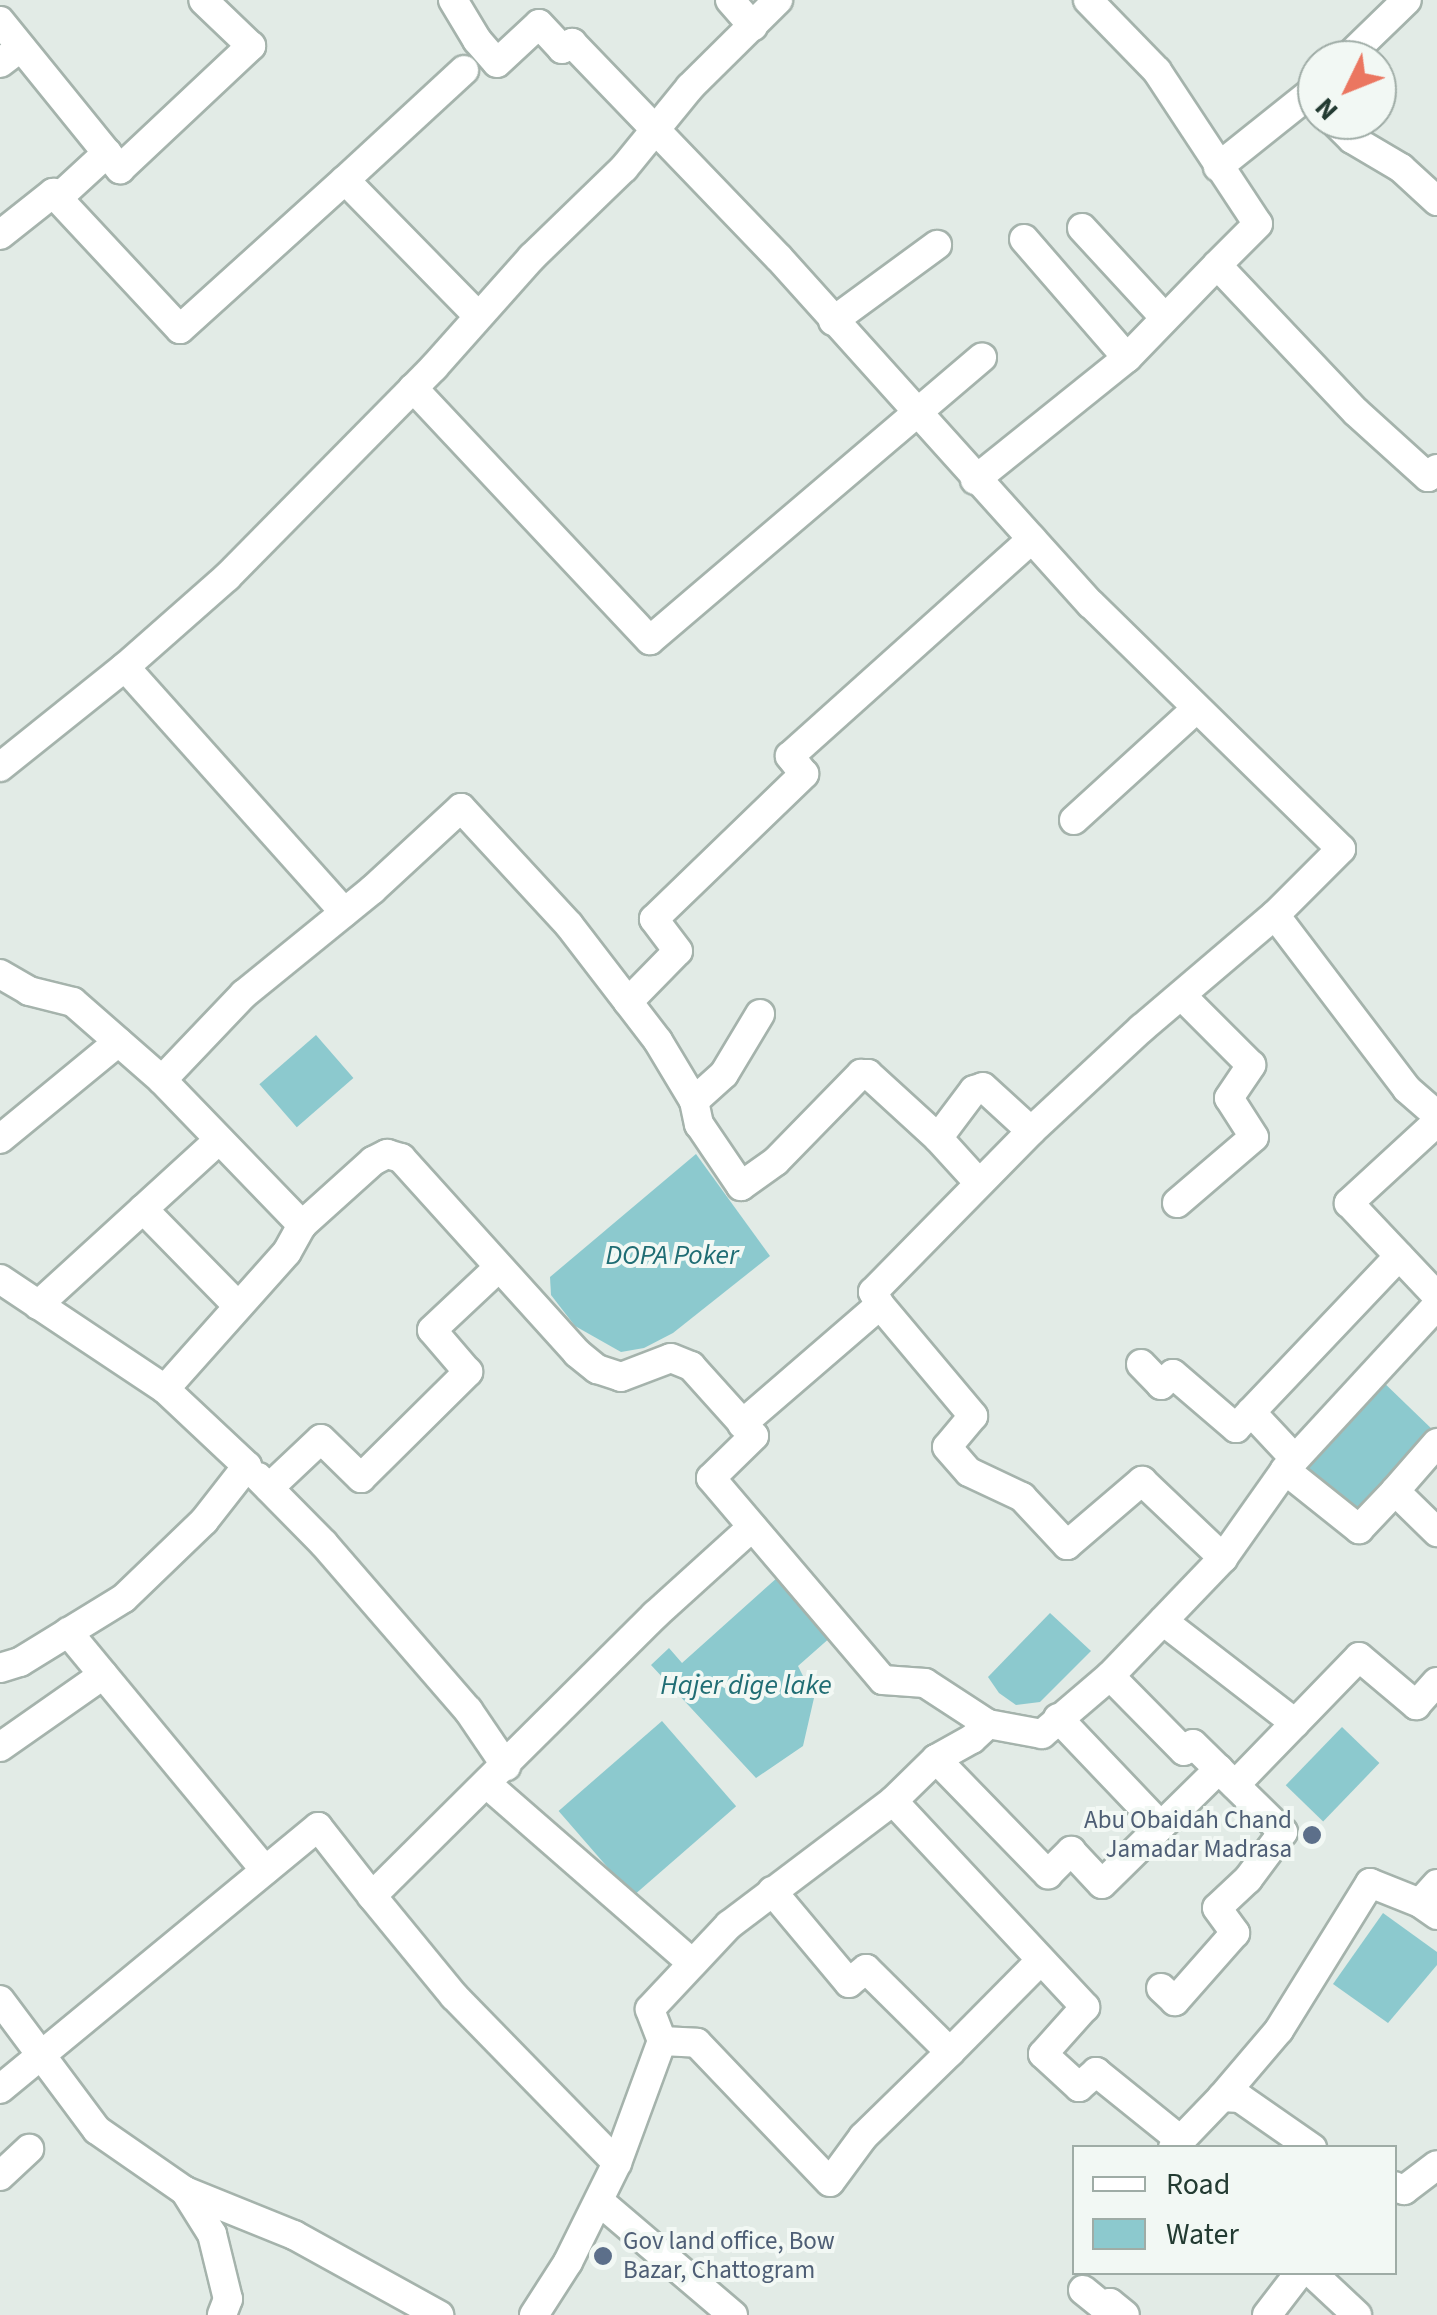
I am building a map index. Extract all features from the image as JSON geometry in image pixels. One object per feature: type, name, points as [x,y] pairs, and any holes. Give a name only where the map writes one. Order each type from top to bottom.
[{"type":"street","points":[[0,21],[10,54],[120,169],[251,46],[203,0]]},
{"type":"street","points":[[454,0],[477,40],[498,64],[539,24],[562,50],[572,43],[656,128],[975,480],[1196,708],[1341,849],[1275,915],[1184,997],[1142,1028],[1031,1132],[872,1292],[972,1416],[946,1447],[969,1472],[1022,1497],[1067,1545],[1142,1481],[1223,1558]]},
{"type":"street","points":[[730,0],[753,26]]},
{"type":"street","points":[[0,767],[125,667],[227,577],[413,388],[532,257],[624,168],[690,87],[778,0]]},
{"type":"street","points":[[975,480],[1127,358],[1258,224],[1157,71],[1088,0]]},
{"type":"street","points":[[1366,40],[1407,0]]},
{"type":"street","points":[[0,235],[53,192],[180,329],[464,70]]},
{"type":"street","points":[[1218,168],[1297,108]]},
{"type":"street","points":[[1354,140],[1401,168],[1437,200]]},
{"type":"street","points":[[58,198],[107,153]]},
{"type":"street","points":[[346,180],[478,316]]},
{"type":"street","points":[[1082,228],[1165,318]]},
{"type":"street","points":[[1024,239],[1127,358]]},
{"type":"street","points":[[833,320],[937,245]]},
{"type":"street","points":[[1217,265],[1356,412],[1434,477]]},
{"type":"street","points":[[413,388],[650,640],[982,357]]},
{"type":"street","points":[[628,1002],[678,951],[654,919],[804,774],[790,756],[1032,539]]},
{"type":"street","points":[[125,667],[344,912]]},
{"type":"street","points":[[1074,820],[1196,708]]},
{"type":"street","points":[[162,1080],[244,994],[461,808],[569,925],[628,1002],[694,1101],[698,1124],[741,1186],[776,1161],[860,1074],[868,1074],[938,1138],[979,1184]]},
{"type":"street","points":[[1275,915],[1406,1089],[1437,1118],[1348,1204],[1437,1296]]},
{"type":"street","points":[[0,974],[29,991],[73,1002],[162,1080],[302,1225]]},
{"type":"street","points":[[1177,1203],[1254,1136],[1229,1098],[1251,1064],[1184,997]]},
{"type":"street","points":[[694,1101],[724,1074],[760,1014]]},
{"type":"street","points":[[0,1138],[118,1042]]},
{"type":"street","points":[[938,1138],[974,1090],[983,1087],[1031,1132]]},
{"type":"street","points":[[38,1305],[220,1140]]},
{"type":"street","points":[[165,1389],[287,1252],[302,1225],[373,1160],[388,1154],[401,1158],[498,1268],[597,1369],[621,1376],[671,1358],[691,1366],[754,1436],[711,1478],[883,1680],[925,1683],[988,1724],[1042,1734],[1110,1676],[1163,1622],[1223,1558],[1290,1465],[1431,1322]]},
{"type":"street","points":[[144,1209],[238,1306]]},
{"type":"street","points":[[1141,1364],[1160,1385],[1173,1374],[1236,1428],[1399,1256]]},
{"type":"street","points":[[268,1488],[321,1439],[362,1478],[468,1372],[432,1330],[498,1268]]},
{"type":"street","points":[[0,1279],[165,1389],[247,1466],[324,1544],[455,1695],[497,1776],[692,1964]]},
{"type":"street","points":[[742,1424],[880,1305]]},
{"type":"street","points":[[1251,1412],[1290,1465],[1359,1529],[1437,1443]]},
{"type":"street","points":[[0,1668],[20,1662],[124,1598],[204,1521],[247,1466]]},
{"type":"street","points":[[1395,1491],[1437,1532]]},
{"type":"street","points":[[372,1896],[655,1615],[752,1527]]},
{"type":"street","points":[[1163,1622],[1295,1723]]},
{"type":"street","points":[[68,1632],[265,1870]]},
{"type":"street","points":[[936,1759],[1048,1874],[1070,1851],[1102,1884],[1161,1826],[1295,1723],[1358,1656],[1416,1705],[1437,1682]]},
{"type":"street","points":[[0,1747],[104,1675]]},
{"type":"street","points":[[1110,1676],[1184,1752],[1193,1744],[1283,1832],[1248,1879],[1216,1908],[1235,1933],[1175,2001],[1161,1988]]},
{"type":"street","points":[[1058,1718],[1161,1826]]},
{"type":"street","points":[[534,2315],[600,2202],[618,2163],[662,2040],[650,2009],[729,1925],[893,1801],[936,1759],[988,1724]]},
{"type":"street","points":[[893,1801],[1085,2007],[1043,2054],[1079,2087],[1096,2072],[1176,2143],[1222,2097],[1278,2030],[1370,1883],[1431,1901]]},
{"type":"street","points":[[0,2089],[318,1828],[454,1996],[618,2163]]},
{"type":"street","points":[[772,1891],[849,1983],[866,1969],[950,2052]]},
{"type":"street","points":[[662,2040],[697,2043],[830,2182],[863,2137],[1042,1960]]},
{"type":"street","points":[[0,2000],[38,2056],[97,2130],[186,2191],[294,2235],[439,2315]]},
{"type":"street","points":[[1222,2097],[1240,2098],[1308,2145]]},
{"type":"street","points":[[0,2176],[29,2148]]},
{"type":"street","points":[[1397,2187],[1404,2190],[1437,2165]]},
{"type":"street","points":[[186,2191],[212,2234],[228,2299],[222,2315]]},
{"type":"street","points":[[600,2202],[734,2315]]},
{"type":"street","points":[[1266,2315],[1298,2275]]},
{"type":"street","points":[[1314,2275],[1357,2315]]},
{"type":"street","points":[[1082,2293],[1105,2308],[1110,2303],[1124,2315]]},
{"type":"water","points":[[316,1035],[353,1078],[297,1127],[259,1084]]},
{"type":"water","name":"DOPA Poker","points":[[696,1154],[770,1256],[673,1333],[644,1348],[621,1352],[575,1326],[551,1295],[550,1277]]},
{"type":"water","points":[[1378,1377],[1436,1433],[1349,1523],[1291,1467]]},
{"type":"water","name":"Hajer dige lake","points":[[778,1577],[832,1636],[798,1666],[814,1698],[803,1746],[756,1778],[651,1665],[669,1648],[682,1663]]},
{"type":"water","points":[[1050,1613],[1091,1651],[1040,1702],[1016,1705],[999,1693],[988,1677]]},
{"type":"water","name":"Hajer dige lake","points":[[662,1721],[736,1806],[633,1896],[559,1811]]},
{"type":"water","points":[[1342,1727],[1379,1763],[1323,1821],[1286,1785]]},
{"type":"water","points":[[1383,1913],[1437,1952],[1437,1965],[1388,2023],[1333,1984]]},
{"type":"place","name":"Abu Obaidah Chand Jamadar Madrasa","points":[[1312,1835]]},
{"type":"place","name":"Gov land office, Bow Bazar, Chattogram","points":[[603,2256]]}]
